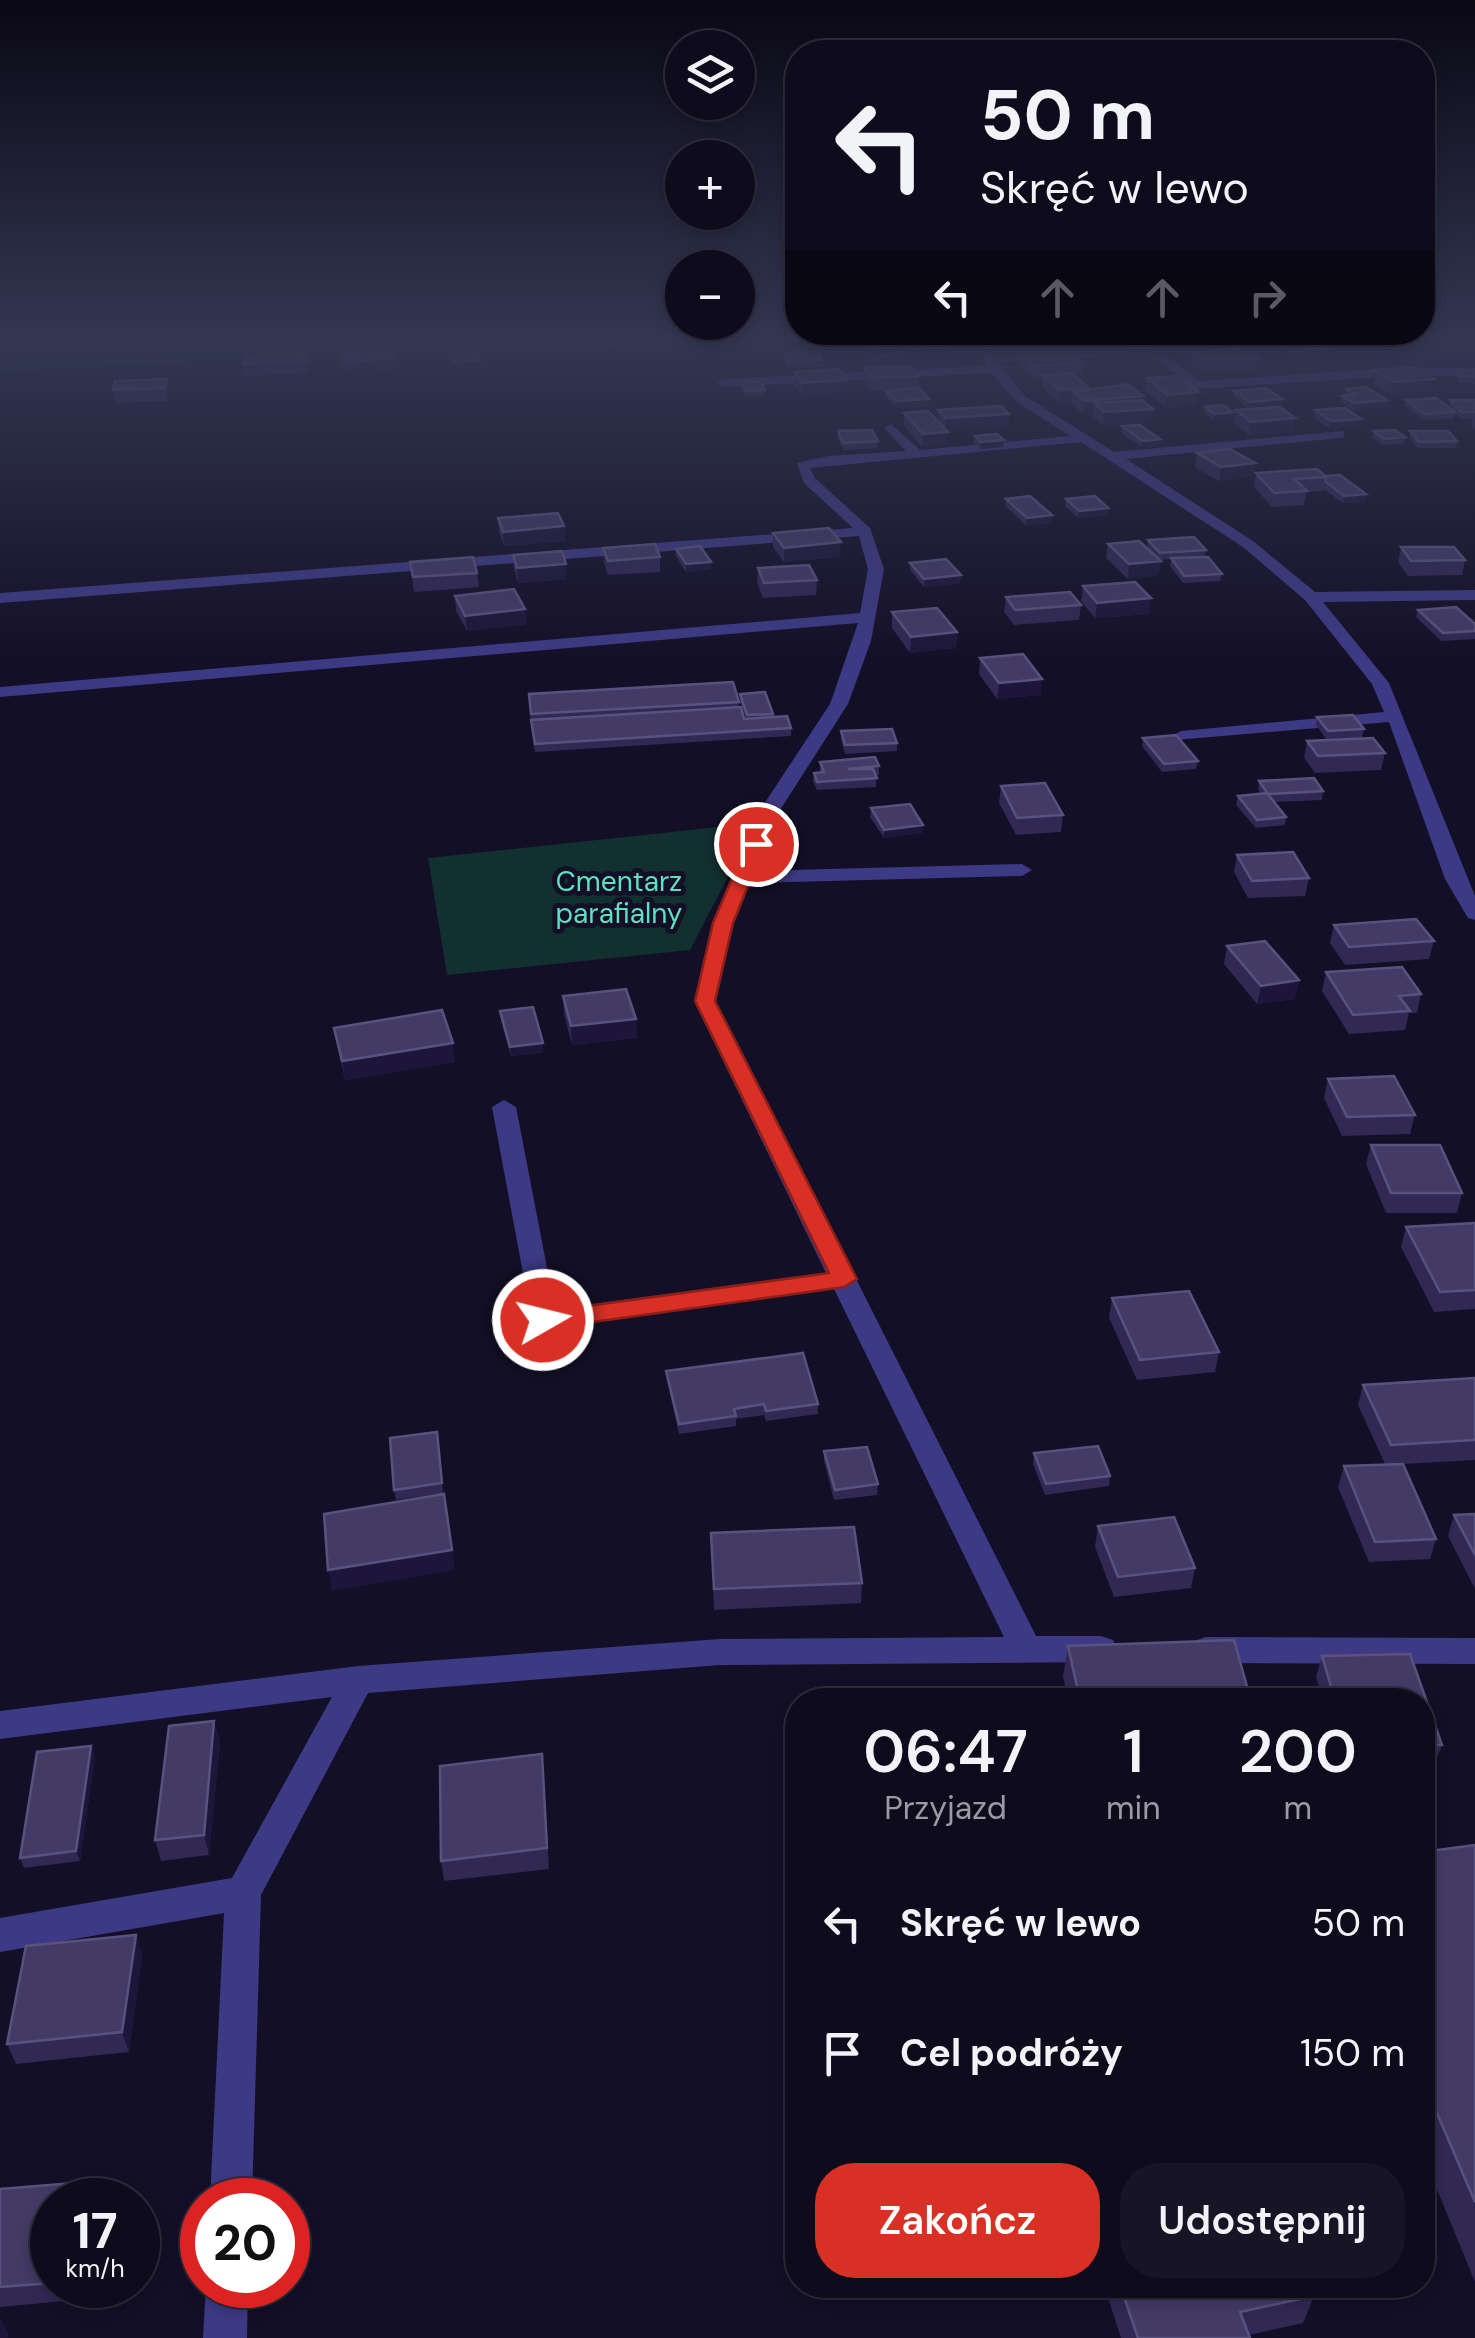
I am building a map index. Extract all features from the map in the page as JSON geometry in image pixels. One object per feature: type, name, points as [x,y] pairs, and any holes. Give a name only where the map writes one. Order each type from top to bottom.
[{"type":"street","points":[[909,446],[918,455]]},
{"type":"street","points":[[1004,446],[828,460],[802,466],[809,480],[865,531],[876,569],[863,641],[839,704],[770,810],[723,923],[705,1001],[1026,1649]]},
{"type":"street","points":[[1096,446],[1248,544],[1311,597],[1380,683],[1465,880],[1475,914]]},
{"type":"street","points":[[1111,456],[1213,446]]},
{"type":"street","points":[[0,598],[865,531]]},
{"type":"street","points":[[1311,597],[1475,595]]},
{"type":"street","points":[[0,692],[867,617]]},
{"type":"street","points":[[1181,736],[1395,716]]},
{"type":"street","points":[[742,877],[1022,870]]},
{"type":"street","points":[[504,1107],[543,1320],[844,1279]]},
{"type":"street","points":[[0,1725],[358,1680],[720,1652],[1123,1649]]},
{"type":"street","points":[[1182,1650],[1475,1651]]},
{"type":"street","points":[[232,2178],[244,1893],[358,1680]]},
{"type":"street","points":[[0,1935],[244,1893]]},
{"type":"street","points":[[225,2338],[226,2308]]},
{"type":"green space","name":"Cmentarz parafialny","points":[[756,823],[690,950],[447,975],[428,858]]},
{"type":"building","points":[[1230,449],[1255,463],[1221,467],[1197,453]]},
{"type":"building","points":[[1317,469],[1326,477],[1294,479],[1307,491],[1274,493],[1256,473]]},
{"type":"building","points":[[1340,475],[1366,494],[1344,496],[1326,482],[1325,476]]},
{"type":"building","points":[[1030,496],[1052,515],[1027,518],[1006,499]]},
{"type":"building","points":[[1095,496],[1108,508],[1079,511],[1066,499]]},
{"type":"building","points":[[558,513],[564,526],[503,532],[498,518]]},
{"type":"building","points":[[829,528],[841,542],[784,548],[773,533]]},
{"type":"building","points":[[1194,537],[1206,550],[1160,553],[1148,540]]},
{"type":"building","points":[[1139,541],[1161,561],[1129,564],[1108,544]]},
{"type":"building","points":[[655,544],[660,557],[608,561],[603,548]]},
{"type":"building","points":[[700,546],[711,562],[686,564],[676,549]]},
{"type":"building","points":[[1401,547],[1454,547],[1465,560],[1411,561]]},
{"type":"building","points":[[562,551],[566,564],[517,568],[513,555]]},
{"type":"building","points":[[473,557],[477,573],[413,577],[410,562]]},
{"type":"building","points":[[1208,557],[1222,574],[1184,576],[1171,558]]},
{"type":"building","points":[[946,559],[961,575],[924,579],[910,563]]},
{"type":"building","points":[[809,565],[817,580],[764,583],[758,568]]},
{"type":"building","points":[[1135,582],[1151,598],[1097,603],[1083,586]]},
{"type":"building","points":[[514,589],[525,609],[465,616],[455,596]]},
{"type":"building","points":[[1070,592],[1081,605],[1015,610],[1006,597]]},
{"type":"building","points":[[1456,607],[1475,624],[1475,631],[1443,633],[1418,610]]},
{"type":"building","points":[[937,608],[957,632],[911,637],[892,612]]},
{"type":"building","points":[[1023,654],[1042,679],[999,683],[980,658]]},
{"type":"building","points":[[733,682],[739,702],[531,714],[529,694]]},
{"type":"building","points":[[765,692],[773,714],[747,715],[740,694]]},
{"type":"building","points":[[741,707],[744,719],[787,716],[791,728],[535,744],[531,720]]},
{"type":"building","points":[[1353,715],[1364,729],[1328,731],[1317,717]]},
{"type":"building","points":[[892,729],[897,743],[845,745],[841,731]]},
{"type":"building","points":[[1176,735],[1198,761],[1164,764],[1143,738]]},
{"type":"building","points":[[1373,738],[1385,753],[1318,756],[1307,741]]},
{"type":"building","points":[[875,757],[879,766],[848,769],[873,769],[877,778],[817,782],[814,773],[824,772],[820,762]]},
{"type":"building","points":[[1314,778],[1323,791],[1268,794],[1259,781]]},
{"type":"building","points":[[1045,783],[1063,815],[1017,818],[1001,786]]},
{"type":"building","points":[[1267,793],[1286,817],[1257,820],[1238,796]]},
{"type":"building","points":[[910,804],[923,825],[884,830],[871,808]]},
{"type":"building","points":[[1293,852],[1309,878],[1252,881],[1237,855]]},
{"type":"building","points":[[1416,919],[1434,941],[1349,947],[1334,925]]},
{"type":"building","points":[[1265,941],[1299,980],[1261,986],[1227,946]]},
{"type":"building","points":[[1402,967],[1421,994],[1399,996],[1410,1011],[1353,1015],[1326,972]]},
{"type":"building","points":[[626,989],[636,1019],[571,1026],[563,996]]},
{"type":"building","points":[[533,1007],[543,1043],[510,1047],[500,1011]]},
{"type":"building","points":[[442,1010],[453,1043],[342,1061],[334,1028]]},
{"type":"building","points":[[1394,1076],[1415,1115],[1347,1117],[1328,1079]]},
{"type":"building","points":[[1371,1145],[1440,1145],[1462,1193],[1391,1193]]},
{"type":"building","points":[[1475,1223],[1475,1290],[1440,1292],[1406,1227]]},
{"type":"building","points":[[1189,1291],[1219,1352],[1140,1360],[1112,1298]]},
{"type":"building","points":[[803,1353],[818,1404],[766,1411],[764,1404],[734,1409],[736,1416],[679,1424],[666,1371]]},
{"type":"building","points":[[1475,1378],[1475,1440],[1391,1445],[1363,1385]]},
{"type":"building","points":[[437,1432],[442,1483],[394,1490],[390,1438]]},
{"type":"building","points":[[1098,1446],[1110,1476],[1046,1484],[1034,1453]]},
{"type":"building","points":[[867,1447],[878,1484],[835,1490],[824,1451]]},
{"type":"building","points":[[1403,1464],[1436,1539],[1375,1542],[1344,1466]]},
{"type":"building","points":[[444,1494],[452,1550],[328,1570],[324,1514]]},
{"type":"building","points":[[1475,1514],[1475,1555],[1454,1515]]},
{"type":"building","points":[[1174,1517],[1195,1568],[1118,1577],[1098,1526]]},
{"type":"building","points":[[854,1527],[862,1583],[714,1589],[711,1533]]},
{"type":"building","points":[[1234,1640],[1247,1688],[1077,1688],[1068,1646]]},
{"type":"building","points":[[1410,1654],[1422,1688],[1331,1688],[1322,1656]]},
{"type":"building","points":[[214,1721],[204,1835],[155,1840],[169,1726]]},
{"type":"building","points":[[1435,1725],[1442,1745],[1435,1745]]},
{"type":"building","points":[[91,1746],[76,1851],[20,1858],[37,1752]]},
{"type":"building","points":[[542,1754],[547,1848],[441,1861],[440,1766]]},
{"type":"building","points":[[1475,1845],[1475,2202],[1435,2108],[1435,1850]]},
{"type":"building","points":[[136,1935],[122,2032],[7,2044],[26,1946]]},
{"type":"building","points":[[30,2186],[30,2285],[0,2287],[0,2189]]},
{"type":"building","points":[[1124,2298],[1305,2298],[1240,2312],[1250,2338],[1138,2338]]},
{"type":"route","points":[[543,1320],[844,1279],[705,1001],[723,923],[756,844]]}]
